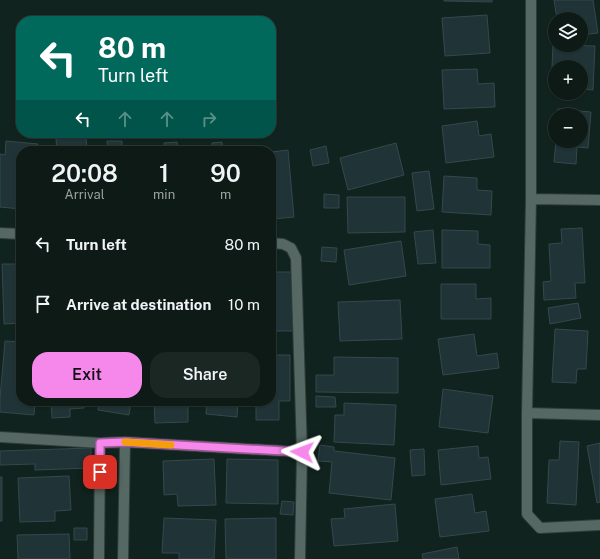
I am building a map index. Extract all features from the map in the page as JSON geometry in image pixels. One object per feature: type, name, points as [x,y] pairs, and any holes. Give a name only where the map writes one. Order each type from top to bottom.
[{"type":"street","points":[[532,0],[527,514],[540,528],[600,525]]},
{"type":"street","points":[[531,199],[600,200]]},
{"type":"street","points":[[0,233],[16,234]]},
{"type":"street","points":[[276,243],[283,244],[291,248],[296,258],[302,452],[300,559]]},
{"type":"street","points":[[527,413],[600,415]]},
{"type":"street","points":[[0,437],[100,443],[125,442],[302,452]]},
{"type":"street","points":[[122,559],[125,442]]},
{"type":"street","points":[[99,559],[100,443]]},
{"type":"building","points":[[492,0],[492,2],[444,1]]},
{"type":"building","points":[[554,0],[593,0],[598,33],[588,34],[588,12],[556,12]]},
{"type":"building","points":[[487,15],[490,53],[445,56],[442,18]]},
{"type":"building","points":[[588,46],[595,46],[593,90],[588,90],[588,60],[552,60],[553,52],[588,52]]},
{"type":"building","points":[[477,69],[478,84],[494,83],[495,107],[444,109],[442,70]]},
{"type":"building","points":[[588,112],[591,112],[588,148]]},
{"type":"building","points":[[477,121],[479,136],[491,134],[494,157],[446,163],[442,126]]},
{"type":"building","points":[[86,138],[87,146],[57,146],[56,139]]},
{"type":"building","points":[[6,141],[38,144],[38,146],[16,146],[16,209],[0,207],[0,154],[5,155]]},
{"type":"building","points":[[107,141],[122,141],[122,146],[108,146]]},
{"type":"building","points":[[177,142],[177,146],[164,146],[164,143]]},
{"type":"building","points":[[222,142],[222,146],[212,146],[212,143]]},
{"type":"building","points":[[396,143],[404,175],[348,190],[340,158]]},
{"type":"building","points":[[326,146],[329,163],[313,166],[310,150]]},
{"type":"building","points":[[555,148],[577,148],[576,164],[554,162]]},
{"type":"building","points":[[288,150],[294,217],[276,219],[276,151]]},
{"type":"building","points":[[429,171],[434,209],[417,211],[412,173]]},
{"type":"building","points":[[444,176],[477,178],[477,190],[492,191],[491,215],[442,212]]},
{"type":"building","points":[[324,194],[339,195],[339,208],[324,208]]},
{"type":"building","points":[[347,197],[405,197],[405,232],[348,233]]},
{"type":"building","points":[[582,228],[585,283],[575,283],[576,298],[544,300],[543,282],[551,281],[549,244],[562,243],[561,229]]},
{"type":"building","points":[[433,230],[436,263],[418,264],[414,232]]},
{"type":"building","points":[[442,230],[478,231],[478,244],[490,245],[490,268],[442,268]]},
{"type":"building","points":[[401,241],[406,276],[349,285],[344,250]]},
{"type":"building","points":[[322,247],[337,248],[336,262],[321,261]]},
{"type":"building","points":[[2,264],[16,264],[16,323],[4,324]]},
{"type":"building","points":[[276,272],[293,272],[294,331],[276,331]]},
{"type":"building","points":[[441,284],[476,284],[476,299],[491,298],[491,319],[441,319]]},
{"type":"building","points":[[400,300],[402,339],[340,341],[338,302]]},
{"type":"building","points":[[578,303],[581,318],[550,324],[548,308]]},
{"type":"building","points":[[555,329],[588,331],[586,369],[577,369],[576,383],[552,382]]},
{"type":"building","points":[[474,334],[477,356],[497,353],[499,368],[443,375],[438,339]]},
{"type":"building","points":[[5,341],[16,342],[16,406],[35,406],[34,415],[0,412]]},
{"type":"building","points":[[276,355],[290,355],[290,401],[279,401],[279,420],[256,420],[256,406],[276,406]]},
{"type":"building","points":[[334,357],[398,358],[398,393],[316,392],[316,375],[334,375]]},
{"type":"building","points":[[443,389],[493,396],[488,433],[439,427]]},
{"type":"building","points":[[316,396],[335,397],[336,407],[316,407]]},
{"type":"building","points":[[344,403],[396,405],[394,445],[334,442],[335,415],[344,415]]},
{"type":"building","points":[[51,406],[84,406],[84,408],[70,409],[70,417],[52,418]]},
{"type":"building","points":[[98,406],[130,406],[129,415],[98,410]]},
{"type":"building","points":[[154,406],[188,406],[188,422],[155,423]]},
{"type":"building","points":[[207,406],[238,406],[237,417],[206,414]]},
{"type":"building","points":[[560,441],[579,442],[576,505],[547,503],[549,460],[559,460]]},
{"type":"building","points":[[600,443],[600,502],[597,503],[587,446]]},
{"type":"building","points":[[320,445],[334,447],[334,451],[395,458],[391,500],[329,493],[332,462],[318,461]]},
{"type":"building","points":[[478,446],[479,458],[488,457],[491,479],[441,485],[438,450]]},
{"type":"building","points":[[91,448],[91,468],[35,470],[35,464],[0,465],[0,451]]},
{"type":"building","points":[[424,449],[425,475],[412,476],[410,450]]},
{"type":"building","points":[[214,459],[216,505],[178,506],[177,494],[164,495],[163,461]]},
{"type":"building","points":[[227,459],[278,460],[278,504],[226,503]]},
{"type":"building","points":[[69,476],[71,510],[55,511],[55,521],[20,522],[18,478]]},
{"type":"building","points":[[0,477],[2,477],[2,521],[0,521]]},
{"type":"building","points":[[472,494],[475,513],[486,511],[489,531],[440,537],[435,499]]},
{"type":"building","points":[[282,501],[294,502],[293,515],[280,514]]},
{"type":"building","points":[[395,504],[398,541],[334,546],[331,519],[345,518],[344,509]]},
{"type":"building","points":[[164,518],[216,520],[214,559],[179,559],[179,553],[162,553]]},
{"type":"building","points":[[276,518],[276,559],[226,559],[225,519]]},
{"type":"building","points":[[74,528],[87,528],[87,540],[74,540]]},
{"type":"building","points":[[69,534],[70,559],[18,559],[17,535]]},
{"type":"building","points":[[457,547],[459,559],[423,559],[422,554]]},
{"type":"slow traffic","points":[[125,442],[171,445]]},
{"type":"route","points":[[100,472],[100,443],[125,442],[302,452]]}]
